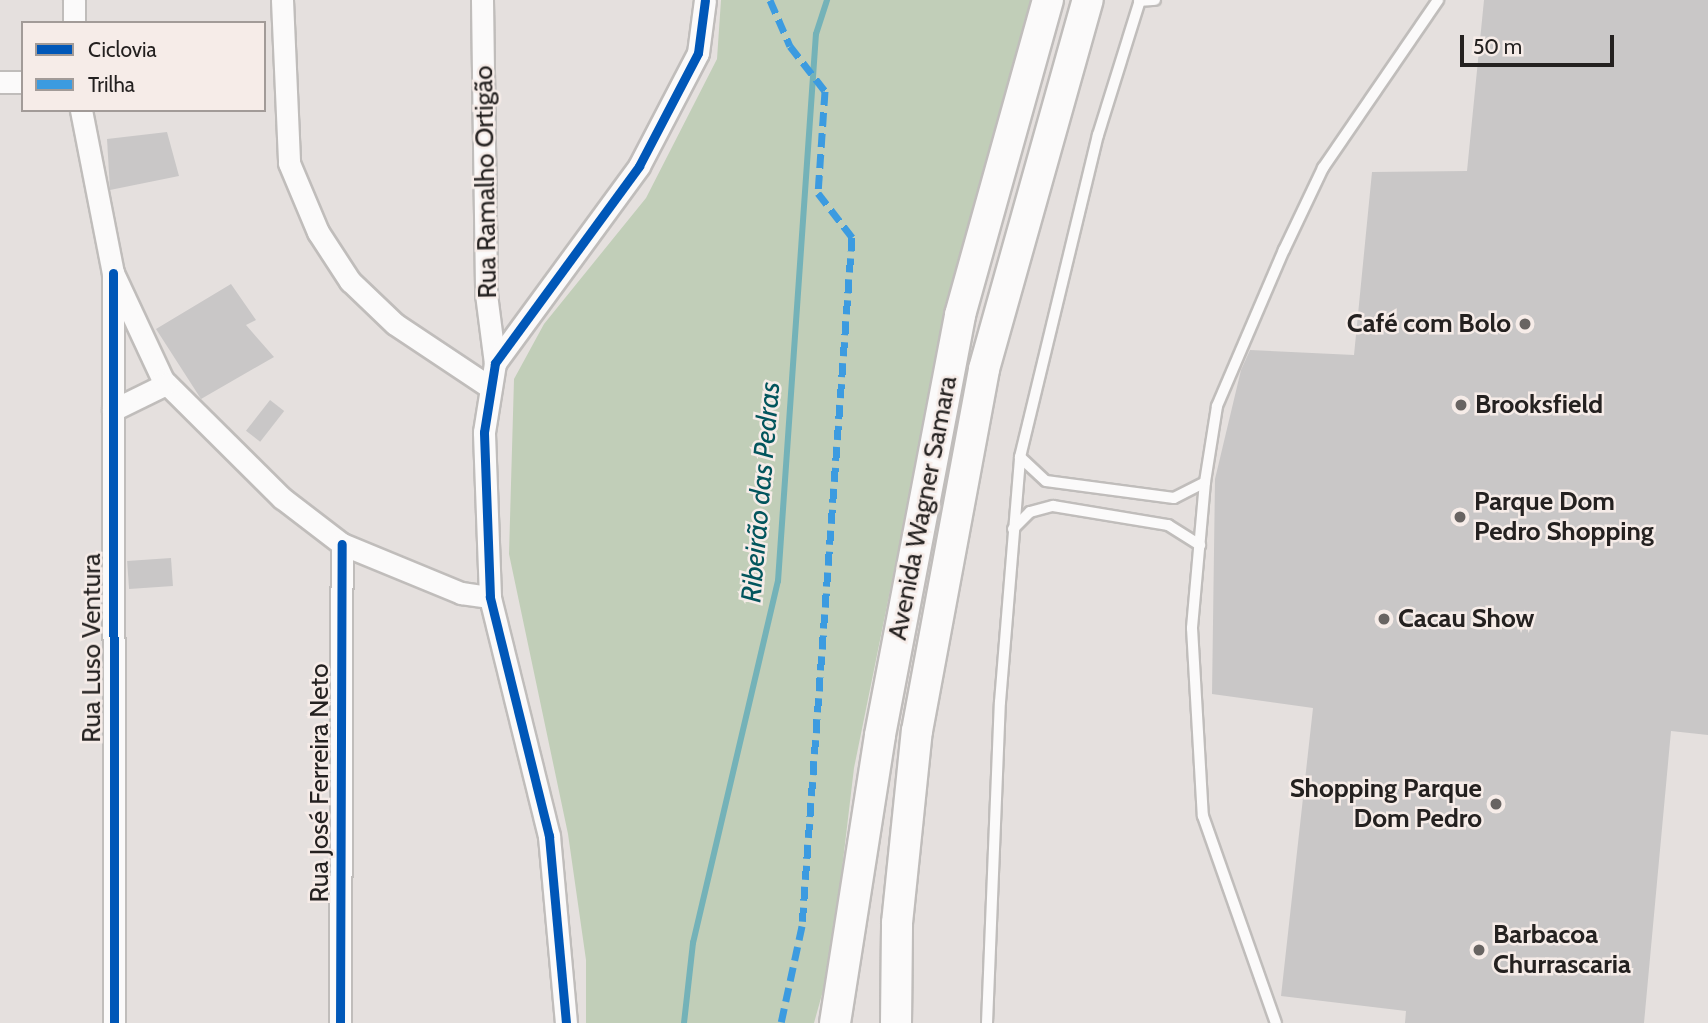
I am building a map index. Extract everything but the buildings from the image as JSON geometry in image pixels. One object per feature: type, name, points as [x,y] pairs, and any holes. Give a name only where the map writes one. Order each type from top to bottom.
[{"type":"main road","name":"Avenida Wagner Samara","points":[[835,1023],[880,735],[960,315],[1048,0]]},
{"type":"main road","name":"Avenida Wagner Samara","points":[[896,1023],[897,923],[917,731],[984,369],[1088,0]]},
{"type":"street","points":[[74,0],[74,21]]},
{"type":"street","points":[[282,0],[289,163],[318,232],[350,281],[395,324],[491,388]]},
{"type":"street","name":"Rua Ramalho Ortigão","points":[[482,0],[486,294],[495,363]]},
{"type":"street","points":[[566,1023],[550,836],[490,597],[484,459],[491,388],[495,363],[639,166],[698,53],[705,0]]},
{"type":"street","points":[[0,82],[21,82]]},
{"type":"street","points":[[81,112],[113,273],[166,384],[282,498],[342,544],[461,593],[490,597]]},
{"type":"street","name":"Rua Luso Ventura","points":[[113,273],[114,1023]]},
{"type":"street","points":[[113,410],[166,384]]},
{"type":"street","name":"Rua José Ferreira Neto","points":[[340,1023],[342,544]]},
{"type":"lane","points":[[1276,1023],[1203,816],[1192,628],[1205,482],[1217,406],[1283,250],[1324,168],[1438,0]]},
{"type":"lane","points":[[987,1023],[1013,529],[1020,457],[1098,135],[1139,1],[1155,1]]},
{"type":"lane","points":[[1020,457],[1046,481],[1174,498],[1205,482]]},
{"type":"lane","points":[[1013,529],[1030,512],[1053,506],[1168,524],[1200,545]]},
{"type":"green space","points":[[721,0],[1034,0],[949,301],[854,768],[831,962],[814,1023],[586,1023],[586,960],[568,834],[509,554],[514,379],[544,324],[646,198],[717,59]]},
{"type":"waterway","name":"Ribeirão das Pedras","points":[[684,1023],[693,943],[778,581],[816,34],[827,0]]},
{"type":"marked path","points":[[770,0],[790,46],[825,91],[818,193],[852,237],[802,926],[781,1023]]},
{"type":"cycle path","points":[[566,1023],[549,836],[490,597],[484,432],[495,363],[639,166],[698,53],[705,0]]},
{"type":"cycle path","points":[[113,273],[114,1023]]},
{"type":"cycle path","points":[[340,1023],[342,544]]},
{"type":"place","name":"Café com Bolo","points":[[1525,324]]},
{"type":"place","name":"Brooksfield","points":[[1461,405]]},
{"type":"place","name":"Parque Dom Pedro Shopping","points":[[1460,517]]},
{"type":"place","name":"Cacau Show","points":[[1384,619]]},
{"type":"place","name":"Shopping Parque Dom Pedro","points":[[1496,804]]},
{"type":"place","name":"Barbacoa Churrascaria","points":[[1479,950]]}]
